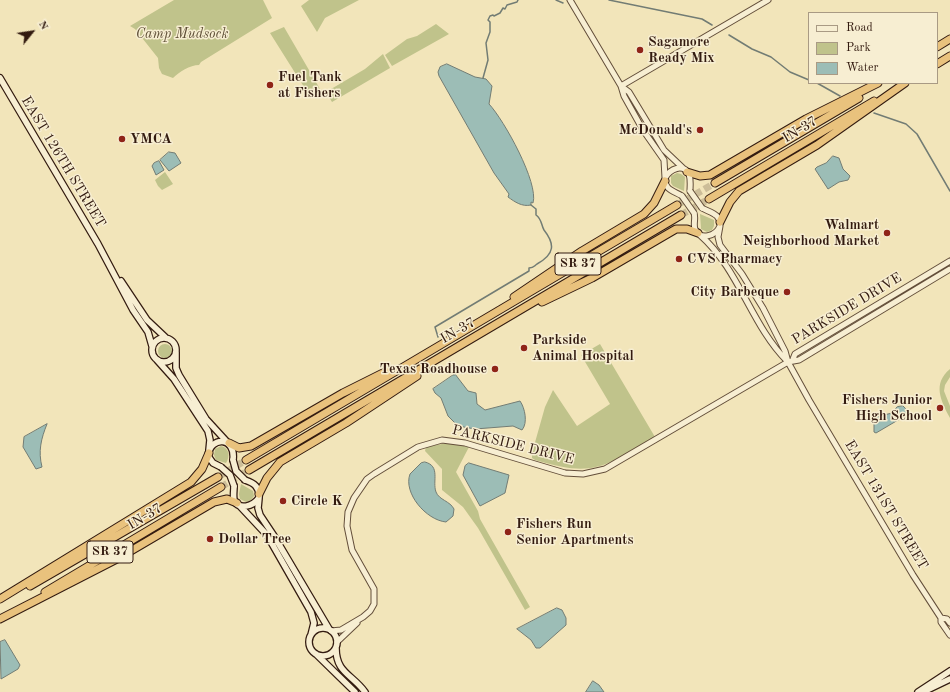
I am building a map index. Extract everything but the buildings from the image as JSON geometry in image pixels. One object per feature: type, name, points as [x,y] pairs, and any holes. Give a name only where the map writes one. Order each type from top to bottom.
[{"type":"highway","points":[[938,47],[950,38]]},
{"type":"highway","points":[[938,48],[950,42]]},
{"type":"highway","points":[[938,63],[950,56]]},
{"type":"highway","points":[[685,170],[700,176],[710,175],[800,122],[877,84]]},
{"type":"highway","name":"IN-37","points":[[715,183],[859,98],[878,84]]},
{"type":"highway","name":"IN-37","points":[[709,199],[903,84]]},
{"type":"highway","points":[[720,224],[730,202],[739,191],[817,145],[904,84]]},
{"type":"highway","points":[[480,322],[582,251],[644,214],[654,203],[665,180]]},
{"type":"highway","name":"IN-37","points":[[246,460],[677,205]]},
{"type":"highway","name":"IN-37","points":[[249,470],[681,215]]},
{"type":"highway","points":[[514,314],[592,278],[674,230],[687,229],[699,234]]},
{"type":"highway","points":[[228,443],[239,448],[251,446],[343,393],[433,350]]},
{"type":"highway","points":[[259,496],[267,478],[280,462],[346,423],[432,366],[452,350]]},
{"type":"highway","points":[[0,599],[191,482],[202,469],[209,452]]},
{"type":"highway","name":"IN-37","points":[[0,604],[218,477]]},
{"type":"highway","name":"IN-37","points":[[0,619],[221,487]]},
{"type":"highway","points":[[0,619],[117,559],[214,502],[227,499],[238,504]]},
{"type":"main road","name":"EAST 126TH STREET","points":[[0,78],[106,257],[147,320],[165,338]]},
{"type":"main road","name":"EAST 126TH STREET","points":[[106,257],[133,310],[148,332],[152,346]]},
{"type":"main road","points":[[355,692],[316,654],[310,646],[314,622],[311,612],[267,535],[238,504],[234,496],[234,486],[230,475],[221,467],[212,462],[209,452],[210,440],[208,431],[174,379],[152,354],[152,346],[158,339],[165,338],[174,342],[176,352],[176,368],[179,375],[206,418],[233,449],[236,471],[245,480],[256,485],[259,496],[258,508],[260,515],[330,630],[336,636],[336,656],[339,666],[365,692]]},
{"type":"main road","points":[[157,360],[169,361],[176,352]]},
{"type":"main road","points":[[209,452],[218,442],[228,443]]},
{"type":"main road","points":[[238,504],[250,506],[259,496]]},
{"type":"main road","points":[[311,635],[320,628],[330,630]]},
{"type":"main road","points":[[316,654],[328,655],[336,644]]},
{"type":"main road","points":[[918,692],[950,671]]},
{"type":"main road","points":[[923,692],[950,679]]},
{"type":"street","points":[[570,0],[622,86],[629,92],[664,150],[685,170],[690,178],[690,191],[702,208],[715,214],[720,224],[711,235],[699,234],[695,228],[694,213],[682,196],[670,190],[665,180],[664,160],[643,130],[624,96],[622,86]]},
{"type":"street","points":[[622,86],[768,0]]},
{"type":"street","points":[[665,180],[674,169],[685,170]]},
{"type":"street","name":"EAST 131ST STREET","points":[[720,224],[718,237],[720,245],[742,274],[763,308],[790,361],[913,575],[941,618],[941,622],[950,635]]},
{"type":"street","name":"EAST 131ST STREET","points":[[699,234],[717,252],[774,346],[790,361]]},
{"type":"street","name":"PARKSIDE DRIVE","points":[[336,644],[373,607],[375,595],[372,584],[352,550],[347,526],[350,506],[357,492],[367,479],[418,447],[432,442],[453,440],[565,473],[590,473],[605,469],[620,462],[790,361],[795,354],[950,261]]},
{"type":"street","name":"PARKSIDE DRIVE","points":[[790,361],[799,360],[950,269]]},
{"type":"street","name":"PARKSIDE DRIVE","points":[[330,630],[341,630],[363,617]]},
{"type":"street","name":"EAST 131ST STREET","points":[[941,618],[947,619],[950,623]]},
{"type":"green space","name":"Camp Mudsock","points":[[174,0],[263,0],[272,18],[201,62],[199,65],[185,69],[173,78],[162,74],[159,68],[158,58],[135,29],[130,26]]},
{"type":"green space","points":[[309,0],[359,0],[325,18],[317,32],[301,6]]},
{"type":"green space","points":[[436,24],[449,34],[392,66],[385,55],[407,39],[417,36]]},
{"type":"green space","points":[[284,27],[320,89],[309,95],[270,33]]},
{"type":"green space","points":[[383,54],[390,68],[332,102],[326,92],[365,69]]},
{"type":"green space","points":[[165,172],[173,184],[162,190],[155,180]]},
{"type":"green space","points":[[677,173],[685,177],[684,191],[673,186],[671,183],[671,176]]},
{"type":"green space","points":[[700,214],[714,220],[712,230],[707,232],[701,229]]},
{"type":"green space","points":[[165,344],[170,346],[172,351],[170,356],[165,358],[160,356],[158,351],[160,346]]},
{"type":"green space","points":[[600,344],[655,437],[623,456],[610,462],[586,469],[555,465],[535,460],[532,458],[532,453],[545,407],[553,390],[577,426],[610,404],[581,355]]},
{"type":"green space","points":[[950,369],[950,377],[945,385],[944,391],[950,406],[950,418],[941,399],[940,387],[944,375]]},
{"type":"green space","points":[[447,443],[469,447],[456,472],[478,511],[480,519],[530,607],[525,610],[478,528],[463,507],[442,490],[442,469],[425,451],[426,447]]},
{"type":"green space","points":[[221,446],[228,451],[226,463],[216,460],[214,455],[215,449]]},
{"type":"green space","points":[[241,484],[253,491],[254,496],[251,500],[246,502],[240,499],[239,494]]},
{"type":"water","points":[[447,64],[475,77],[486,79],[492,86],[489,104],[503,123],[526,167],[531,181],[533,194],[533,203],[531,202],[531,205],[522,205],[508,197],[509,194],[494,173],[439,76],[438,72],[440,67]]},
{"type":"water","points":[[169,152],[175,153],[181,163],[169,171],[160,160]]},
{"type":"water","points":[[833,156],[839,158],[843,169],[850,176],[848,180],[839,182],[828,189],[815,169],[826,163]]},
{"type":"water","points":[[159,161],[164,170],[156,175],[152,166],[154,163]]},
{"type":"water","points":[[455,374],[468,391],[476,393],[477,404],[485,410],[520,401],[525,416],[525,424],[522,430],[513,426],[475,429],[458,426],[448,416],[441,398],[433,389]]},
{"type":"water","points":[[903,406],[910,413],[876,433],[874,432],[874,421],[876,417],[892,413],[897,407]]},
{"type":"water","points":[[47,424],[41,445],[40,456],[42,467],[36,469],[23,447],[24,437]]},
{"type":"water","points":[[425,462],[433,467],[437,495],[450,504],[454,509],[453,516],[446,522],[438,520],[424,511],[413,497],[410,489],[410,474],[421,463]]},
{"type":"water","points":[[469,463],[509,475],[505,493],[480,506],[463,475],[465,466]]},
{"type":"water","points":[[557,608],[562,610],[566,618],[566,625],[540,648],[536,648],[531,640],[517,629]]},
{"type":"water","points":[[5,640],[20,665],[18,669],[1,679],[0,642]]},
{"type":"water","points":[[593,681],[599,685],[604,692],[586,692]]},
{"type":"waterway","points":[[483,78],[488,60],[486,43],[490,32],[490,22],[488,20],[490,16],[500,13],[507,5],[517,2],[518,0]]},
{"type":"waterway","points":[[556,0],[563,3]]},
{"type":"waterway","points":[[609,0],[702,19],[712,25]]},
{"type":"waterway","points":[[729,35],[752,49],[771,57],[790,72],[808,80]]},
{"type":"waterway","points":[[819,84],[840,96]]},
{"type":"waterway","points":[[874,113],[906,124],[917,134],[950,191]]},
{"type":"waterway","points":[[438,337],[435,327],[529,271],[529,268],[543,260],[550,253],[550,240],[536,215],[536,209],[531,205]]},
{"type":"waterway","points":[[450,362],[454,375]]},
{"type":"tunnel","points":[[677,205],[715,183]]},
{"type":"tunnel","points":[[681,215],[709,199]]},
{"type":"tunnel","points":[[218,477],[246,460]]},
{"type":"tunnel","points":[[221,487],[249,470]]},
{"type":"place","name":"Sagamore Ready Mix","points":[[640,50]]},
{"type":"place","name":"Fuel Tank at Fishers","points":[[270,85]]},
{"type":"place","name":"McDonald's","points":[[700,130]]},
{"type":"place","name":"YMCA","points":[[122,139]]},
{"type":"place","name":"Walmart Neighborhood Market","points":[[887,233]]},
{"type":"place","name":"CVS Pharmacy","points":[[679,259]]},
{"type":"place","name":"City Barbeque","points":[[787,292]]},
{"type":"place","name":"Parkside Animal Hospital","points":[[524,348]]},
{"type":"place","name":"Texas Roadhouse","points":[[495,369]]},
{"type":"place","name":"Fishers Junior High School","points":[[940,408]]},
{"type":"place","name":"Circle K","points":[[283,501]]},
{"type":"place","name":"Fishers Run Senior Apartments","points":[[508,532]]},
{"type":"place","name":"Dollar Tree","points":[[210,539]]}]
